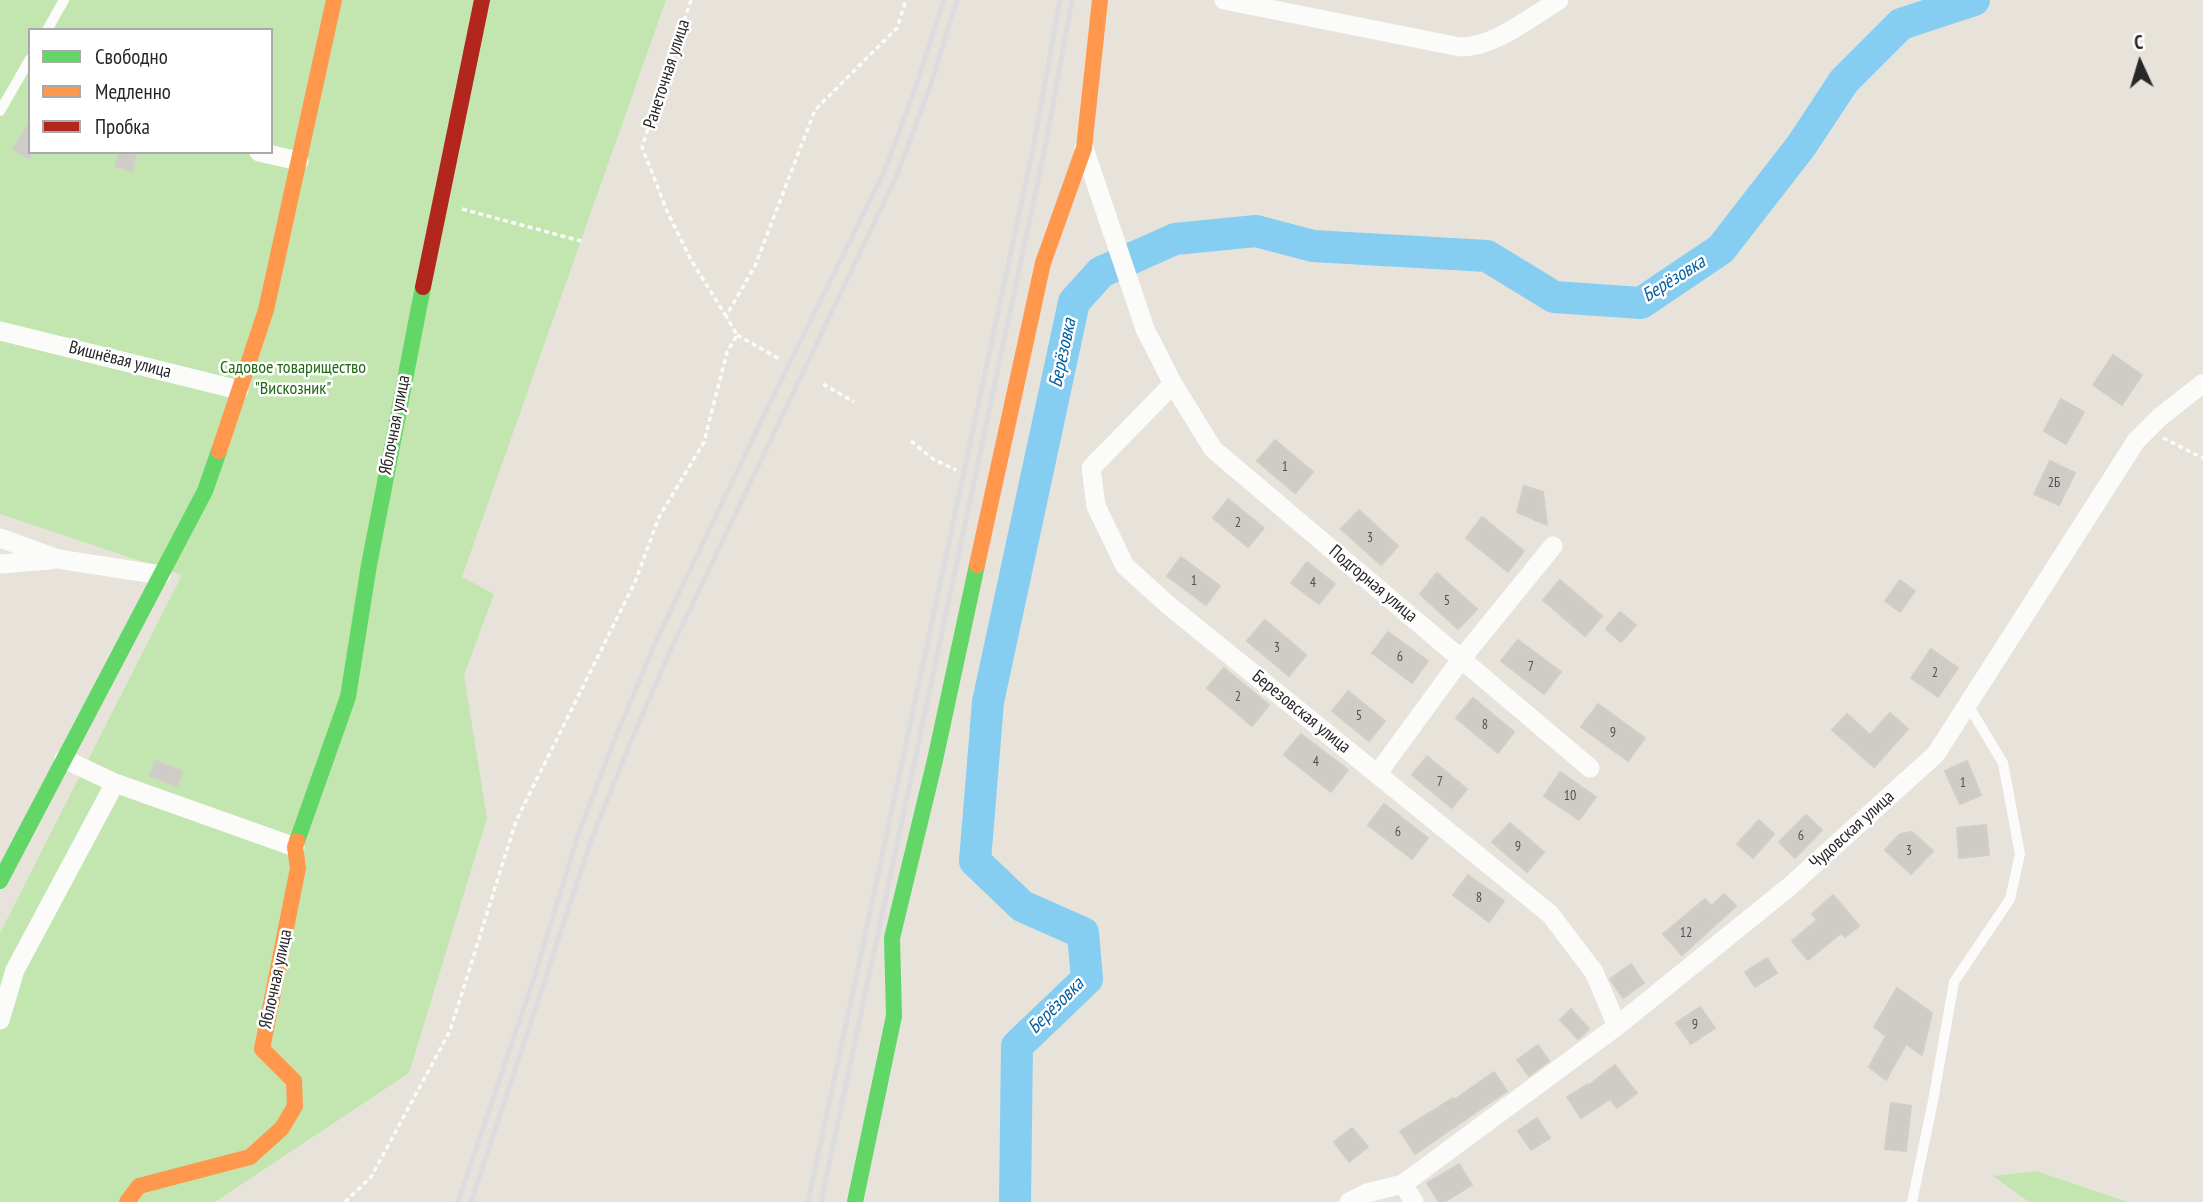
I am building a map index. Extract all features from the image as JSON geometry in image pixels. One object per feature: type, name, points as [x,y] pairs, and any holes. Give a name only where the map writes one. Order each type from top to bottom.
[{"type":"street","points":[[0,881],[205,491],[266,310],[334,0]]},
{"type":"street","name":"Яблочная улица","points":[[127,1202],[139,1186],[250,1157],[282,1128],[295,1106],[294,1081],[262,1049],[298,868],[295,847],[348,697],[395,420],[482,0]]},
{"type":"street","points":[[855,1202],[894,1016],[892,938],[938,747],[1043,263],[1084,148],[1100,0]]},
{"type":"street","points":[[1224,0],[1460,47],[1474,47],[1489,42],[1559,0]]},
{"type":"street","name":"Подгорная улица","points":[[1084,148],[1145,329],[1173,384],[1213,449],[1590,768]]},
{"type":"street","points":[[268,154],[299,161]]},
{"type":"street","name":"Вишнёвая улица","points":[[0,331],[239,390]]},
{"type":"street","name":"Березовская улица","points":[[1173,384],[1091,468],[1096,506],[1125,566],[1167,604],[1550,914],[1594,972],[1617,1026]]},
{"type":"street","name":"Чудовская улица","points":[[1349,1202],[1367,1193],[1403,1184],[1617,1026],[1789,887],[1936,754],[2136,441],[2160,417],[2202,384]]},
{"type":"street","points":[[0,538],[58,559],[161,575]]},
{"type":"street","points":[[1378,773],[1462,659],[1553,546]]},
{"type":"street","points":[[0,564],[58,559]]},
{"type":"street","points":[[64,760],[115,783],[295,847]]},
{"type":"street","points":[[0,1020],[15,970],[115,783]]},
{"type":"street","points":[[1403,1184],[1414,1202]]},
{"type":"lane","points":[[48,28],[64,0]]},
{"type":"lane","points":[[0,111],[28,62]]},
{"type":"lane","points":[[1912,1202],[1954,982],[2010,900],[2020,853],[2003,763],[1968,705]]},
{"type":"path","name":"Ранеточная улица","points":[[691,0],[642,147],[667,211],[691,260],[726,316]]},
{"type":"path","points":[[781,360],[737,335],[726,316],[755,266],[816,110],[897,28],[906,0]]},
{"type":"path","points":[[440,203],[581,241]]},
{"type":"path","points":[[345,1202],[371,1177],[450,1031],[516,821],[635,582],[659,517],[704,442],[727,352],[737,335]]},
{"type":"path","points":[[823,384],[854,402]]},
{"type":"path","points":[[2136,441],[2155,434],[2203,458]]},
{"type":"path","points":[[911,441],[933,459],[956,470]]},
{"type":"green space","name":"Садовое товарищество \"Вискозник\"","points":[[0,0],[666,0],[462,577],[494,594],[464,675],[487,818],[409,1073],[215,1202],[0,1202],[0,933],[182,575],[0,514]]},
{"type":"green space","points":[[2036,1171],[2128,1202],[2029,1202],[1993,1176]]},
{"type":"building","points":[[28,125],[30,159],[13,149]]},
{"type":"building","points":[[118,154],[136,154],[132,171],[115,166]]},
{"type":"building","points":[[2113,355],[2142,375],[2122,405],[2093,385]]},
{"type":"building","points":[[2061,399],[2084,412],[2066,444],[2044,431]]},
{"type":"building","points":[[1275,440],[1313,472],[1295,493],[1257,461]]},
{"type":"building","points":[[2050,461],[2075,473],[2059,505],[2034,494]]},
{"type":"building","points":[[1524,486],[1543,492],[1547,525],[1517,512]]},
{"type":"building","points":[[1228,499],[1264,528],[1248,547],[1213,518]]},
{"type":"building","points":[[1359,510],[1398,546],[1381,565],[1341,529]]},
{"type":"building","points":[[1482,517],[1524,551],[1508,572],[1466,538]]},
{"type":"building","points":[[1181,557],[1220,586],[1206,605],[1167,576]]},
{"type":"building","points":[[1307,562],[1335,584],[1319,604],[1291,583]]},
{"type":"building","points":[[1437,573],[1477,609],[1458,629],[1420,594]]},
{"type":"building","points":[[1560,580],[1602,616],[1585,636],[1543,600]]},
{"type":"building","points":[[1900,580],[1915,591],[1900,612],[1885,601]]},
{"type":"building","points":[[1620,612],[1636,625],[1621,642],[1606,629]]},
{"type":"building","points":[[1265,620],[1306,655],[1289,676],[1247,641]]},
{"type":"building","points":[[1388,632],[1428,661],[1412,683],[1372,653]]},
{"type":"building","points":[[1518,640],[1561,672],[1544,694],[1501,661]]},
{"type":"building","points":[[1931,649],[1958,668],[1938,697],[1911,678]]},
{"type":"building","points":[[1224,668],[1269,705],[1252,726],[1207,688]]},
{"type":"building","points":[[1348,691],[1385,721],[1369,741],[1332,711]]},
{"type":"building","points":[[1473,698],[1514,732],[1498,753],[1456,718]]},
{"type":"building","points":[[1598,704],[1645,738],[1628,761],[1581,727]]},
{"type":"building","points":[[1890,713],[1908,729],[1874,767],[1832,730],[1847,714],[1870,735]]},
{"type":"building","points":[[1301,734],[1348,770],[1331,792],[1284,755]]},
{"type":"building","points":[[1427,756],[1467,789],[1452,808],[1412,775]]},
{"type":"building","points":[[155,761],[183,771],[177,786],[150,776]]},
{"type":"building","points":[[1967,761],[1981,795],[1960,804],[1945,771]]},
{"type":"building","points":[[1560,772],[1596,797],[1579,820],[1544,796]]},
{"type":"building","points":[[1384,804],[1428,838],[1412,859],[1368,825]]},
{"type":"building","points":[[1806,815],[1822,830],[1795,858],[1779,842]]},
{"type":"building","points":[[1759,820],[1774,834],[1753,858],[1737,844]]},
{"type":"building","points":[[1510,823],[1544,852],[1527,872],[1492,842]]},
{"type":"building","points":[[1986,825],[1989,855],[1959,858],[1957,828]]},
{"type":"building","points":[[1912,832],[1933,851],[1911,874],[1885,850],[1900,834]]},
{"type":"building","points":[[1468,875],[1504,901],[1489,922],[1453,895]]},
{"type":"building","points":[[1724,894],[1736,906],[1682,955],[1663,934],[1705,899],[1712,906]]},
{"type":"building","points":[[1833,895],[1859,926],[1845,937],[1841,933],[1808,960],[1792,941],[1817,920],[1812,914]]},
{"type":"building","points":[[1767,958],[1777,973],[1755,987],[1745,972]]},
{"type":"building","points":[[1631,964],[1644,983],[1623,998],[1610,979]]},
{"type":"building","points":[[1897,988],[1932,1013],[1922,1055],[1906,1044],[1886,1080],[1869,1067],[1886,1036],[1874,1027]]},
{"type":"building","points":[[1700,1007],[1715,1028],[1691,1044],[1676,1023]]},
{"type":"building","points":[[1571,1009],[1589,1029],[1578,1039],[1560,1020]]},
{"type":"building","points":[[1538,1045],[1549,1061],[1529,1076],[1517,1060]]},
{"type":"building","points":[[1615,1065],[1637,1093],[1617,1108],[1610,1099],[1581,1118],[1567,1097],[1589,1085]]},
{"type":"building","points":[[1494,1072],[1507,1091],[1415,1154],[1400,1131],[1453,1098],[1454,1100]]},
{"type":"building","points":[[1891,1103],[1911,1106],[1906,1151],[1885,1149]]},
{"type":"building","points":[[1537,1118],[1550,1138],[1531,1150],[1518,1131]]},
{"type":"building","points":[[1352,1128],[1368,1147],[1349,1162],[1334,1142]]},
{"type":"building","points":[[1459,1164],[1472,1185],[1444,1202],[1439,1202],[1427,1183]]},
{"type":"waterway","name":"Берёзовка","points":[[1015,1202],[1017,1046],[1087,979],[1083,933],[1022,906],[975,861],[988,702],[1074,302],[1101,272],[1175,239],[1256,231],[1313,246],[1487,256],[1554,297],[1641,303],[1721,249],[1801,146],[1844,81],[1901,24],[1974,0]]},
{"type":"railway","points":[[458,1202],[536,972],[578,835],[616,736],[657,639],[885,170],[944,0]]},
{"type":"railway","points":[[471,1202],[592,838],[631,741],[672,647],[897,175],[930,87],[957,0]]},
{"type":"railway","points":[[808,1202],[1034,144],[1060,0]]},
{"type":"railway","points":[[821,1202],[1046,143],[1072,0]]},
{"type":"traffic: fast","points":[[297,841],[348,697],[369,565],[423,287]]},
{"type":"traffic: fast","points":[[0,881],[205,491],[219,451]]},
{"type":"traffic: fast","points":[[855,1202],[894,1016],[892,938],[935,760],[977,565]]},
{"type":"traffic: slow","points":[[219,451],[266,310],[334,0]]},
{"type":"traffic: slow","points":[[977,565],[1043,263],[1084,148],[1100,0]]},
{"type":"traffic: slow","points":[[127,1202],[139,1186],[250,1157],[282,1128],[295,1106],[294,1081],[262,1049],[298,868],[295,847],[297,841]]},
{"type":"traffic: jam","points":[[423,287],[482,0]]}]
